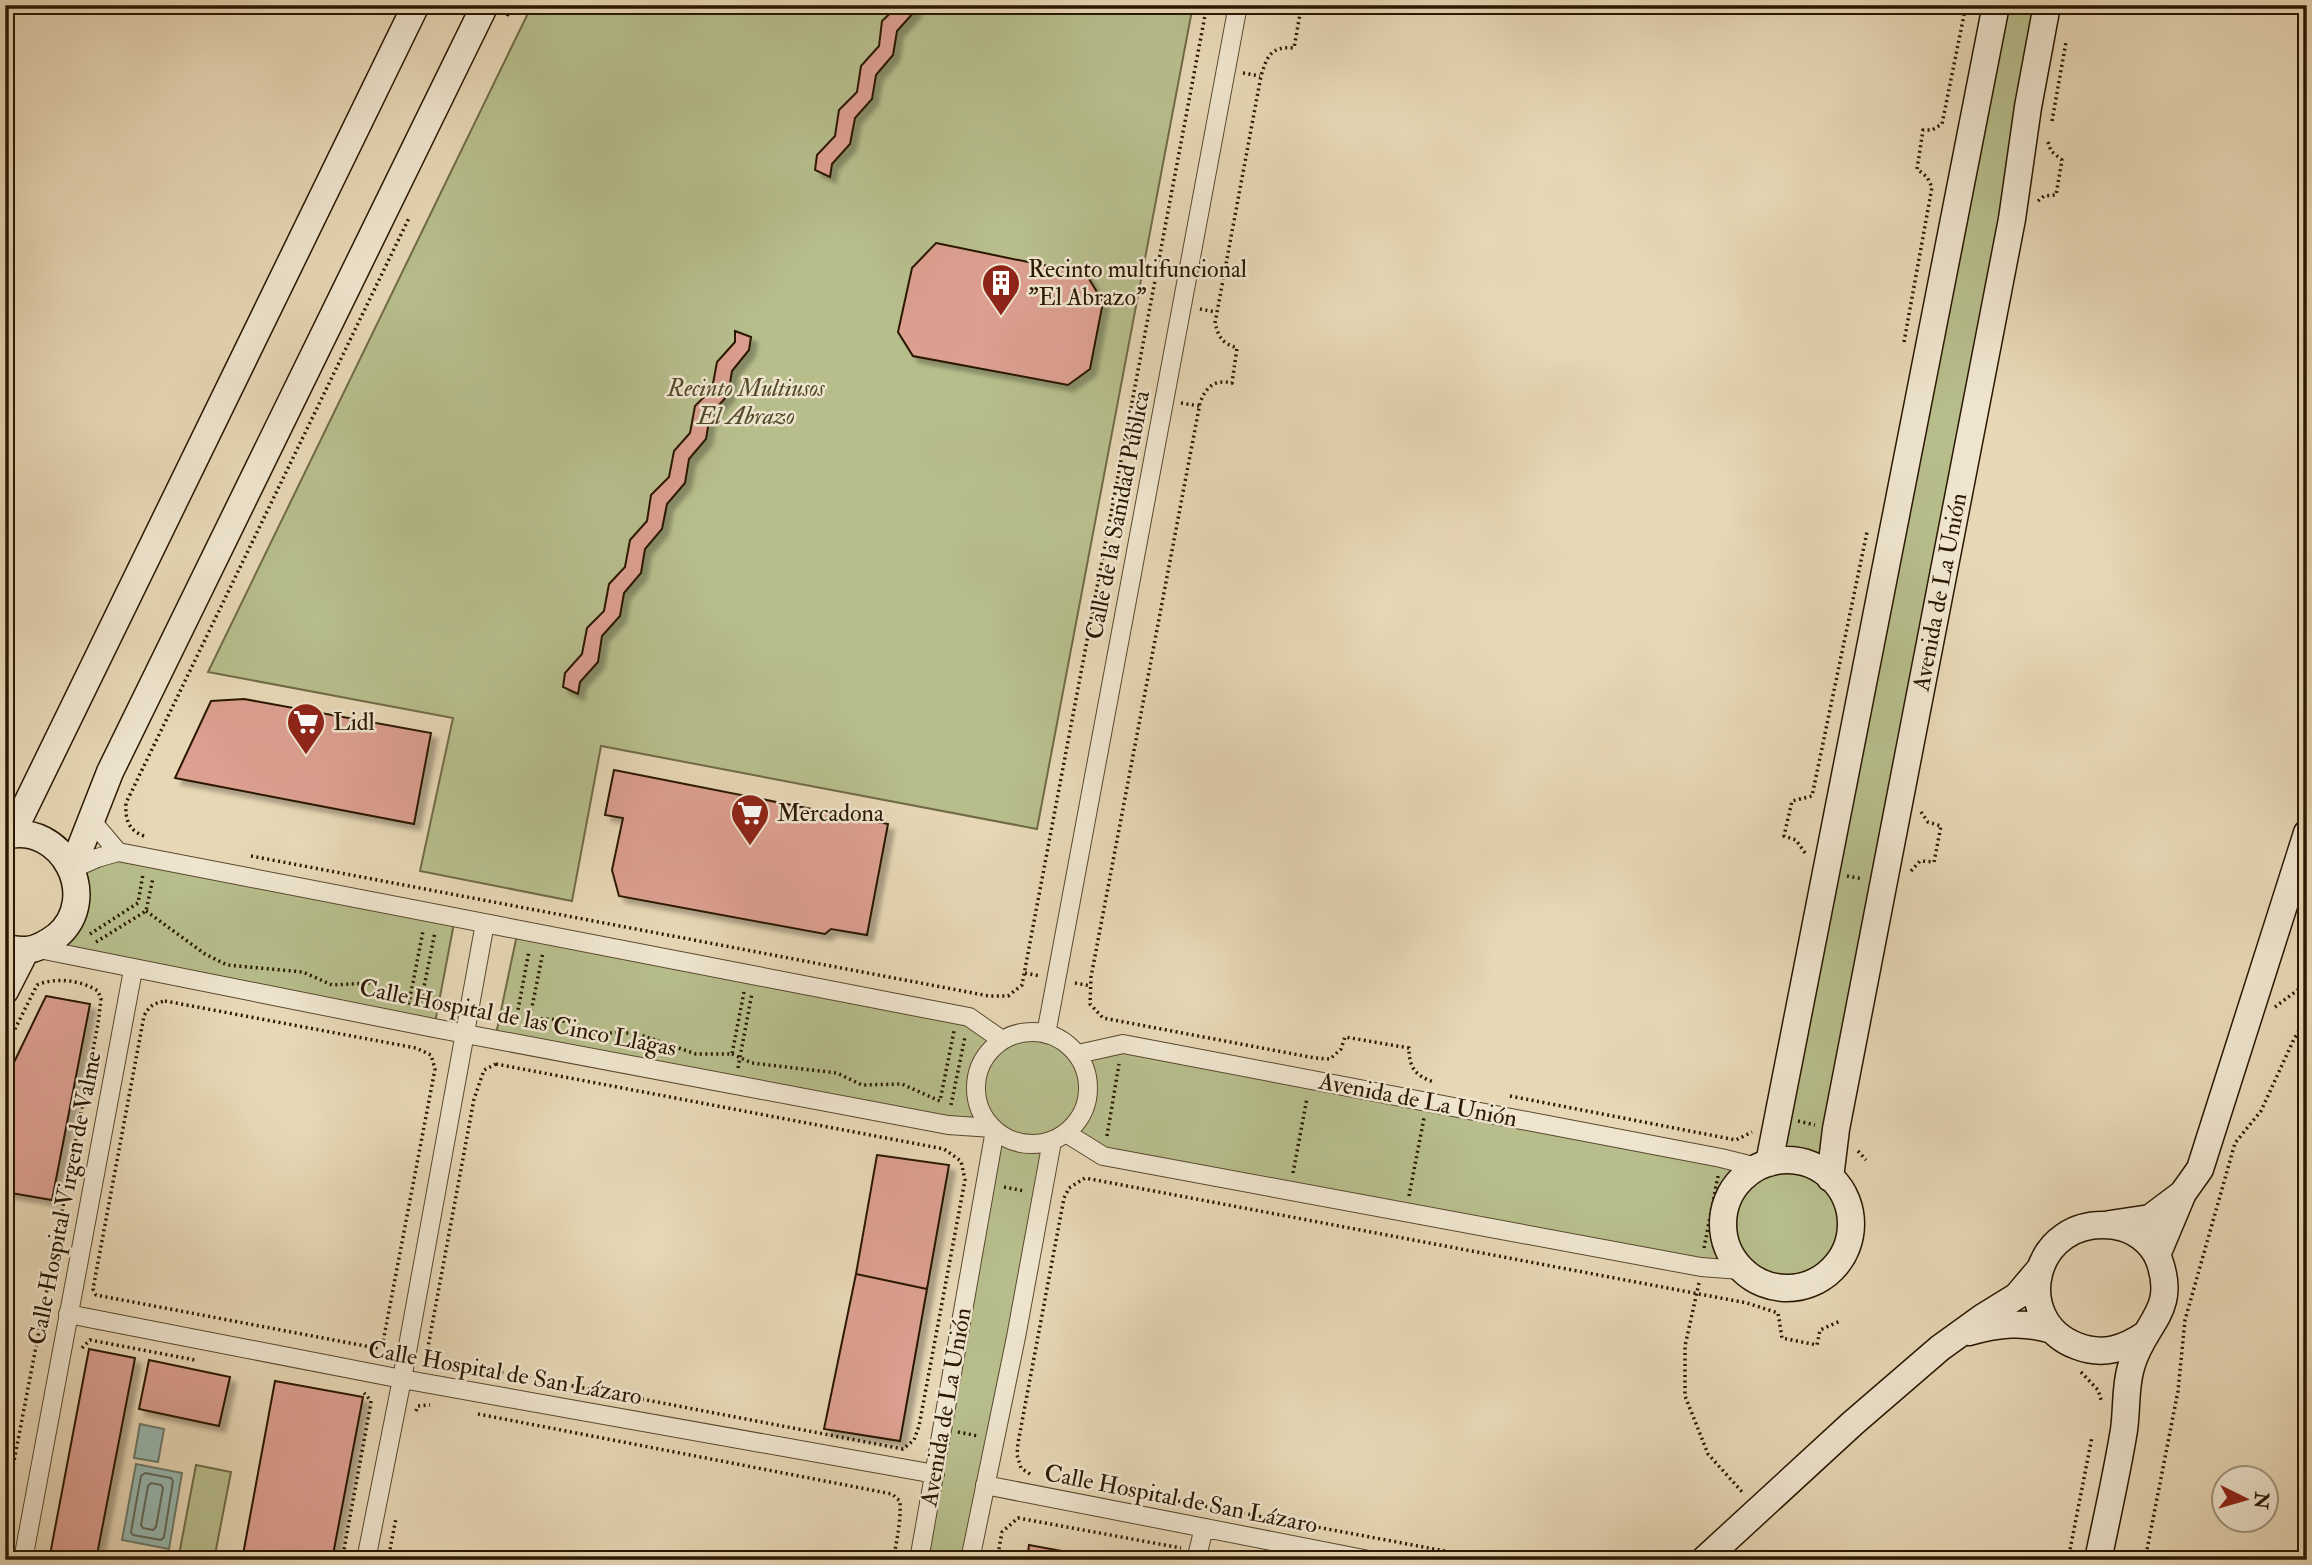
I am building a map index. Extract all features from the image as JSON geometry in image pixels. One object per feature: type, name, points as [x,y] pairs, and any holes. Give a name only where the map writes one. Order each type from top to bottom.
[{"type":"main road","points":[[5,991],[22,949],[50,942],[62,931],[71,917],[76,893],[72,869],[58,849],[37,836],[9,835],[416,5]]},
{"type":"main road","points":[[1763,1165],[1815,870],[1857,710],[1996,5]]},
{"type":"main road","name":"Avenida de La Unión","points":[[1830,1178],[1836,1129],[2012,219],[2028,107],[2047,5]]},
{"type":"main road","points":[[72,869],[105,782],[496,11]]},
{"type":"main road","points":[[2157,1255],[2183,1193],[2200,1169],[2307,833]]},
{"type":"main road","points":[[1776,1161],[1796,1161],[1818,1168],[1830,1178],[1843,1192],[1850,1212],[1850,1235],[1843,1256],[1827,1275],[1810,1285],[1784,1289],[1760,1283],[1741,1270],[1728,1250],[1723,1228],[1727,1203],[1738,1183],[1763,1165],[1776,1161]]},
{"type":"main road","points":[[1704,1560],[1853,1423],[1940,1348],[2017,1296],[2039,1270],[2049,1250],[2064,1235],[2084,1225],[2150,1218],[2183,1193]]},
{"type":"main road","points":[[2105,1224],[2125,1227],[2144,1238],[2157,1255],[2165,1275],[2165,1297],[2158,1317],[2146,1334],[2131,1366],[2115,1412]]},
{"type":"main road","points":[[2039,1270],[2037,1291],[2042,1312],[2052,1330],[2083,1360],[2103,1365],[2115,1383],[2120,1455],[2098,1560]]},
{"type":"main road","points":[[1940,1348],[1965,1334],[1988,1327],[2031,1324],[2052,1330]]},
{"type":"main road","points":[[2083,1360],[2129,1346],[2146,1334]]},
{"type":"street","name":"Calle de la Sanidad Pública","points":[[1046,1034],[1238,5]]},
{"type":"street","points":[[91,820],[118,852]]},
{"type":"street","points":[[72,869],[118,852],[431,920],[485,923],[538,939],[962,1022],[1002,1040]]},
{"type":"street","points":[[366,1560],[402,1379],[485,923]]},
{"type":"street","name":"Calle Hospital de las Cinco Llagas","points":[[22,949],[464,1033],[519,1039],[948,1125],[994,1129]]},
{"type":"street","name":"Calle Hospital Virgen de Valme","points":[[23,1560],[133,970]]},
{"type":"street","points":[[1019,1032],[1046,1034],[1053,1034],[1067,1042],[1078,1054],[1086,1070],[1089,1087],[1086,1105],[1078,1120],[1059,1137],[1037,1144],[1008,1139],[984,1117],[977,1101],[976,1083],[980,1066],[989,1051],[1002,1040],[1019,1032]]},
{"type":"street","name":"Avenida de La Unión","points":[[1078,1054],[1123,1044],[1763,1165]]},
{"type":"street","name":"Avenida de La Unión","points":[[919,1560],[994,1129]]},
{"type":"street","points":[[1059,1137],[1103,1156],[1701,1267],[1741,1270]]},
{"type":"street","points":[[970,1560],[1042,1194],[1059,1137]]},
{"type":"street","name":"Calle Hospital de San Lázaro","points":[[68,1314],[402,1379],[935,1475]]},
{"type":"street","name":"Calle Hospital de San Lázaro","points":[[985,1485],[1369,1560]]},
{"type":"street","points":[[1197,1555],[1204,1528]]},
{"type":"path","points":[[496,11],[513,5]]},
{"type":"path","points":[[238,854],[973,993],[1008,996],[1022,985],[1207,5]]},
{"type":"path","points":[[1283,5],[1300,13],[1294,48],[1282,47],[1273,51],[1265,61],[1215,323],[1218,337],[1237,348],[1232,383],[1216,382],[1205,389],[1200,403],[1091,976],[1090,1004],[1103,1018],[1315,1058],[1330,1059],[1341,1049],[1345,1037],[1409,1048],[1409,1063],[1417,1075],[1431,1082],[1444,1084]]},
{"type":"path","points":[[1903,345],[1932,187],[1927,177],[1917,169],[1923,130],[1932,130],[1942,124],[1966,5]]},
{"type":"path","points":[[67,981],[76,942],[138,903],[147,837],[134,832],[125,818],[126,803],[410,217]]},
{"type":"path","points":[[1867,529],[1812,796],[1792,801],[1784,836],[1797,840],[1815,870],[1883,883]]},
{"type":"path","points":[[88,946],[146,911],[153,878]]},
{"type":"path","points":[[146,911],[205,954],[227,965],[303,972],[332,985],[369,983],[409,1003],[431,920],[443,891]]},
{"type":"path","points":[[519,1039],[530,1018],[538,939],[537,909]]},
{"type":"path","points":[[412,1047],[431,920]]},
{"type":"path","points":[[519,1039],[538,939]]},
{"type":"path","points":[[732,1054],[750,980],[760,952]]},
{"type":"path","points":[[5,1049],[37,985],[49,979],[67,981],[98,991],[101,999],[99,1016],[5,1508]]},
{"type":"path","points":[[735,1084],[750,980]]},
{"type":"path","points":[[2252,1004],[2269,1010],[2285,1002],[2307,983]]},
{"type":"path","points":[[530,1018],[561,1020],[592,1033],[635,1033],[696,1055],[732,1054],[752,1063],[836,1073],[862,1086],[902,1084],[940,1101],[973,993]]},
{"type":"path","points":[[165,1001],[412,1047],[431,1055],[435,1069],[387,1325],[383,1342],[376,1348],[96,1296],[93,1289],[148,1008],[165,1001]]},
{"type":"path","points":[[2145,1560],[2178,1391],[2185,1320],[2235,1143],[2261,1111],[2294,1039],[2307,1018]]},
{"type":"path","points":[[944,1149],[962,1022]]},
{"type":"path","points":[[1103,1156],[1127,1022]]},
{"type":"path","points":[[1290,1190],[1315,1058]]},
{"type":"path","points":[[496,1064],[944,1149],[961,1161],[965,1180],[919,1426],[914,1440],[903,1449],[432,1359],[428,1347],[474,1099],[484,1070],[496,1064]]},
{"type":"path","points":[[1406,1212],[1431,1082]]},
{"type":"path","points":[[1498,1094],[1736,1140],[1752,1132],[1754,1122]]},
{"type":"path","points":[[1724,1136],[1698,1295],[1685,1346],[1685,1396],[1708,1454],[1759,1511]]},
{"type":"path","points":[[1039,1475],[1021,1468],[1017,1455],[1018,1443],[1064,1198],[1069,1188],[1085,1178],[1747,1303],[1778,1313],[1782,1338],[1817,1345],[1820,1331],[1840,1321]]},
{"type":"path","points":[[965,1180],[1064,1198]]},
{"type":"path","points":[[80,1354],[83,1346],[90,1340],[203,1362]]},
{"type":"path","points":[[2083,1360],[2098,1390],[2115,1412]]},
{"type":"path","points":[[342,1560],[370,1408],[369,1396],[362,1391]]},
{"type":"path","points":[[415,1419],[418,1406],[427,1404],[440,1407]]},
{"type":"path","points":[[467,1412],[892,1493],[900,1501],[900,1522],[893,1560]]},
{"type":"path","points":[[919,1426],[1018,1443]]},
{"type":"path","points":[[2068,1560],[2092,1437]]},
{"type":"path","points":[[1149,1496],[1493,1560]]},
{"type":"path","points":[[388,1560],[398,1509]]},
{"type":"path","points":[[997,1560],[1002,1532],[1018,1518],[1197,1555],[1244,1560]]},
{"type":"green space","name":"Recinto Multiusos El Abrazo","points":[[532,5],[1193,5],[1037,829],[601,746],[572,901],[420,871],[453,718],[208,672]]},
{"type":"green space","points":[[1996,5],[2047,5],[1835,1181],[1849,1214],[1847,1246],[1840,1260],[1815,1282],[1792,1288],[1773,1287],[1759,1283],[1741,1270],[1103,1156],[1066,1133],[1052,1141],[970,1560],[919,1560],[993,1128],[495,1039],[518,930],[969,1017],[1002,1040],[1023,1033],[1043,1033],[1061,1040],[1078,1054],[1123,1044],[1757,1167]]},
{"type":"green space","points":[[118,852],[455,918],[434,1028],[133,970],[50,942],[62,931],[72,869]]},
{"type":"green space","points":[[196,1465],[231,1472],[214,1560],[178,1560]]},
{"type":"water","points":[[140,1424],[164,1429],[158,1462],[134,1458]]},
{"type":"water","points":[[136,1464],[182,1473],[169,1549],[122,1540]]},
{"type":"building","points":[[899,5],[916,5],[915,11],[897,31],[893,55],[876,75],[872,99],[855,118],[850,144],[832,164],[830,177],[815,170],[817,155],[835,136],[839,110],[857,92],[861,66],[879,46],[882,21]]},
{"type":"building","name":"Recinto multifuncional \"El Abrazo\"","points":[[936,243],[1086,274],[1103,302],[1090,369],[1068,385],[913,356],[898,332],[912,268]]},
{"type":"building","points":[[735,331],[751,337],[749,350],[732,371],[728,395],[710,415],[706,439],[689,459],[685,483],[667,504],[662,529],[645,549],[641,573],[624,593],[620,616],[602,636],[598,662],[580,682],[578,694],[563,687],[565,673],[582,654],[587,628],[604,611],[609,584],[625,567],[630,540],[647,521],[651,495],[669,477],[674,451],[690,433],[695,406],[712,389],[717,362],[735,342]]},
{"type":"building","name":"Lidl","points":[[244,699],[431,733],[414,824],[175,778],[211,701]]},
{"type":"building","name":"Mercadona","points":[[614,770],[888,824],[867,935],[831,929],[825,934],[619,896],[612,870],[623,818],[605,815]]},
{"type":"building","points":[[46,996],[90,1004],[52,1200],[5,1192],[5,1081]]},
{"type":"building","points":[[877,1155],[949,1165],[927,1289],[856,1274]]},
{"type":"building","points":[[856,1274],[927,1289],[900,1441],[824,1429]]},
{"type":"building","points":[[89,1349],[135,1358],[96,1560],[49,1560]]},
{"type":"building","points":[[149,1360],[230,1377],[219,1426],[139,1409]]},
{"type":"building","points":[[275,1381],[363,1397],[332,1560],[242,1560]]},
{"type":"building","points":[[1029,1545],[1111,1560],[1027,1560]]},
{"type":"place","name":"Recinto multifuncional \"El Abrazo\"","points":[[1001,317]]},
{"type":"place","name":"Lidl","points":[[306,756]]},
{"type":"place","name":"Mercadona","points":[[750,847]]}]
